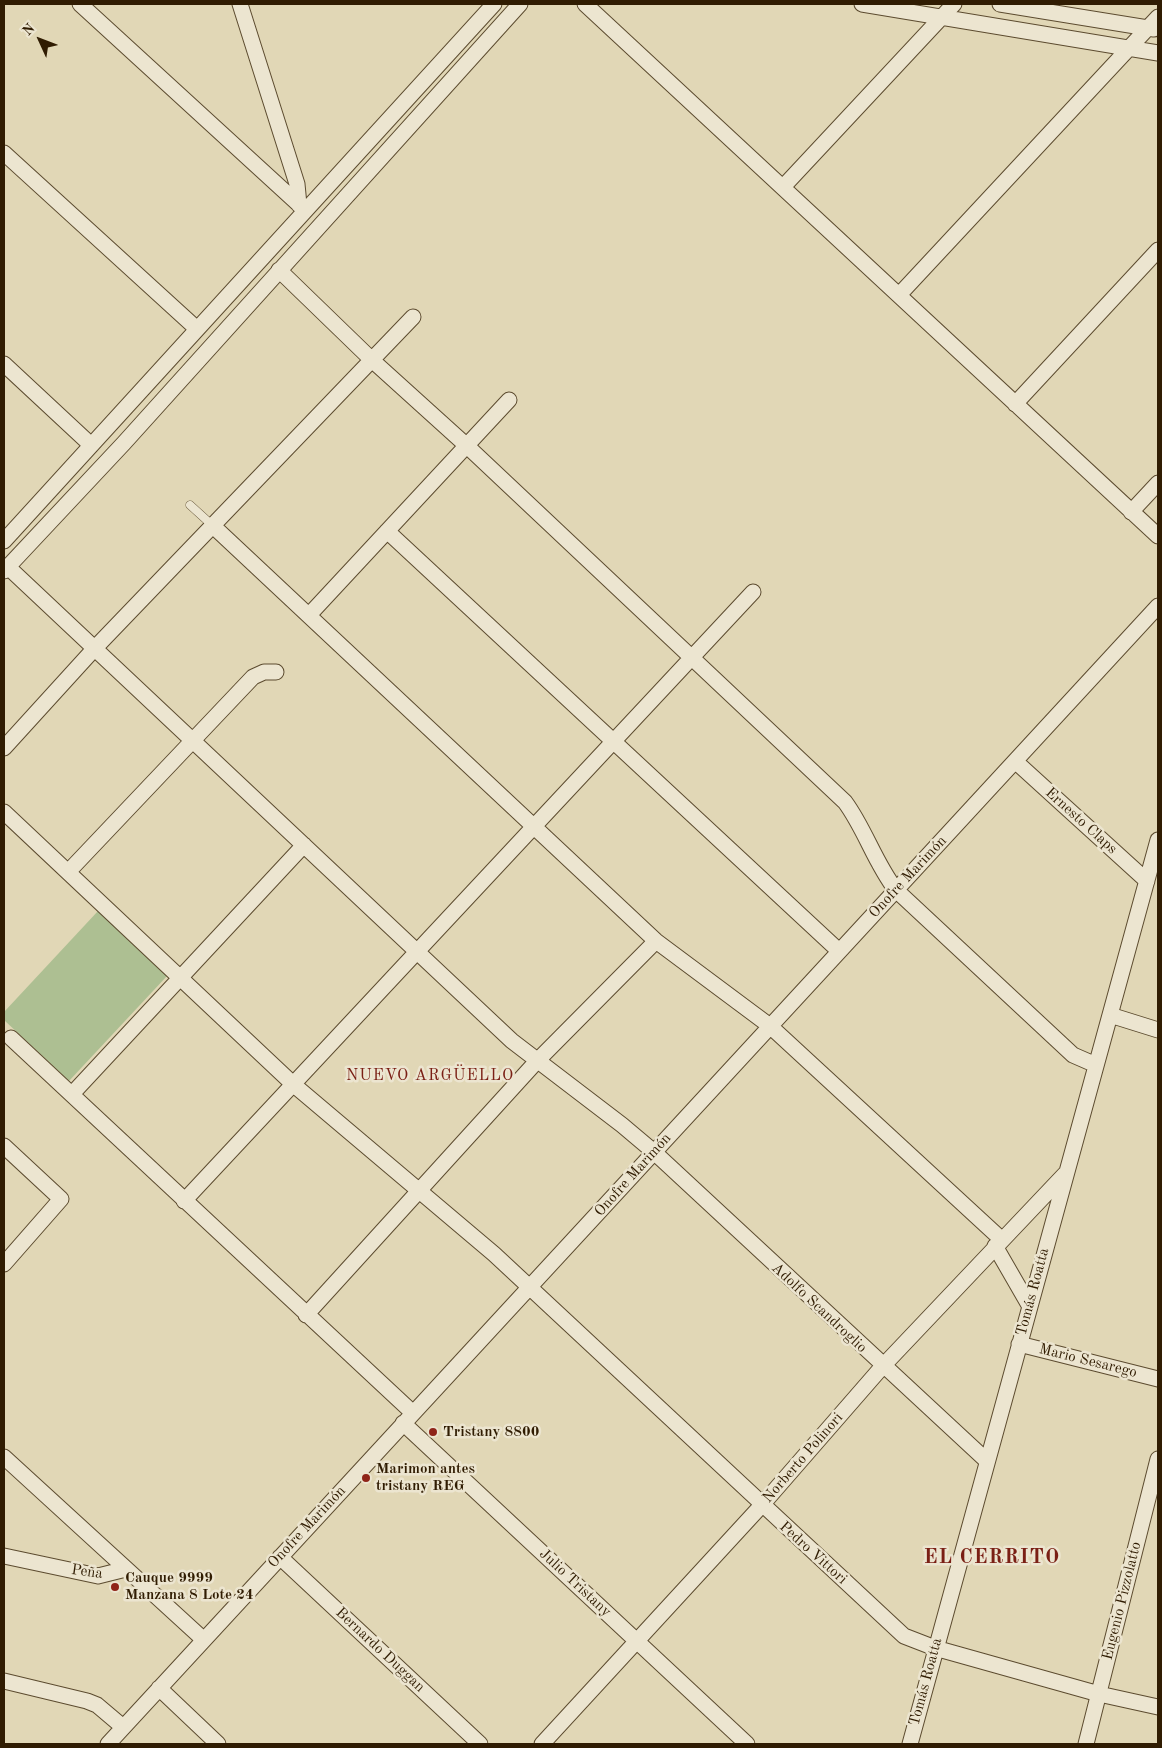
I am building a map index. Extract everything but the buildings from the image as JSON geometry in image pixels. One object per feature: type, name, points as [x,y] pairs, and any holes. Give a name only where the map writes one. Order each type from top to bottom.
[{"type":"street","points":[[80,4],[302,207]]},
{"type":"street","points":[[240,4],[297,184],[302,207]]},
{"type":"street","points":[[4,541],[197,329],[302,207],[494,4]]},
{"type":"street","points":[[6,569],[124,443],[520,4]]},
{"type":"street","points":[[586,4],[1158,536]]},
{"type":"street","points":[[862,4],[1158,53]]},
{"type":"street","points":[[783,187],[954,4]]},
{"type":"street","points":[[1000,4],[1153,29]]},
{"type":"street","points":[[899,295],[1129,48],[1153,29],[1158,17]]},
{"type":"street","points":[[4,153],[197,329]]},
{"type":"street","points":[[1015,404],[1158,250]]},
{"type":"street","points":[[279,270],[373,361],[467,446],[845,802],[857,818],[896,890],[1073,1055],[1096,1065]]},
{"type":"street","points":[[4,748],[95,648],[212,525],[373,361],[413,317]]},
{"type":"street","points":[[4,364],[91,445]]},
{"type":"street","points":[[310,614],[510,400]]},
{"type":"street","points":[[1131,512],[1158,483]]},
{"type":"street","points":[[212,525],[310,614],[534,828],[656,941],[770,1026],[998,1243],[1029,1305]]},
{"type":"street","points":[[387,531],[839,951]]},
{"type":"street","name":"Adolfo Scandroglio","points":[[6,569],[95,648],[190,740],[512,1041],[622,1125],[654,1152],[882,1367],[986,1461]]},
{"type":"street","points":[[184,1201],[753,592]]},
{"type":"street","name":"Onofre Marimón","points":[[108,1744],[1158,606]]},
{"type":"street","points":[[68,872],[190,740],[252,677],[264,672],[276,672]]},
{"type":"street","name":"Ernesto Claps","points":[[1015,761],[1147,881]]},
{"type":"street","name":"Pedro Vittori","points":[[4,812],[294,1085],[530,1287],[761,1506],[904,1636],[935,1648],[1099,1694],[1158,1707]]},
{"type":"street","name":"Tomás Roatta","points":[[910,1744],[1018,1344],[1158,840]]},
{"type":"street","points":[[72,1094],[304,845]]},
{"type":"street","points":[[306,1315],[420,1192],[537,1061],[656,941]]},
{"type":"street","points":[[1110,1015],[1158,1030]]},
{"type":"street","name":"Julio Tristany","points":[[11,1038],[306,1315],[408,1418],[747,1744]]},
{"type":"street","points":[[4,1146],[62,1198],[4,1264]]},
{"type":"street","name":"Norberto Polinori","points":[[542,1744],[761,1506],[882,1367],[1066,1173]]},
{"type":"street","name":"Mario Sesarego","points":[[1018,1344],[1158,1379]]},
{"type":"street","points":[[4,1457],[126,1569]]},
{"type":"street","name":"Eugenio Pizzolatto","points":[[1086,1744],[1158,1459]]},
{"type":"street","name":"Peña","points":[[4,1556],[98,1576],[126,1569],[204,1640]]},
{"type":"street","name":"Bernardo Duggan","points":[[280,1557],[480,1744]]},
{"type":"street","points":[[4,1681],[87,1700],[97,1705],[123,1727]]},
{"type":"street","points":[[159,1688],[218,1744]]},
{"type":"lane","points":[[190,505],[212,525]]},
{"type":"green space","points":[[98,911],[167,976],[69,1081],[4,1020],[4,1012]]},
{"type":"place","name":"Tristany 8800","points":[[433,1432]]},
{"type":"place","name":"Marimon antes tristany REG","points":[[366,1478]]},
{"type":"place","name":"Cauque 9999 Manzana 8 Lote 24","points":[[115,1587]]},
{"type":"district","name":"NUEVO ARGÜELLO","points":[[430,1076]]},
{"type":"district","name":"EL CERRITO","points":[[992,1558]]}]
